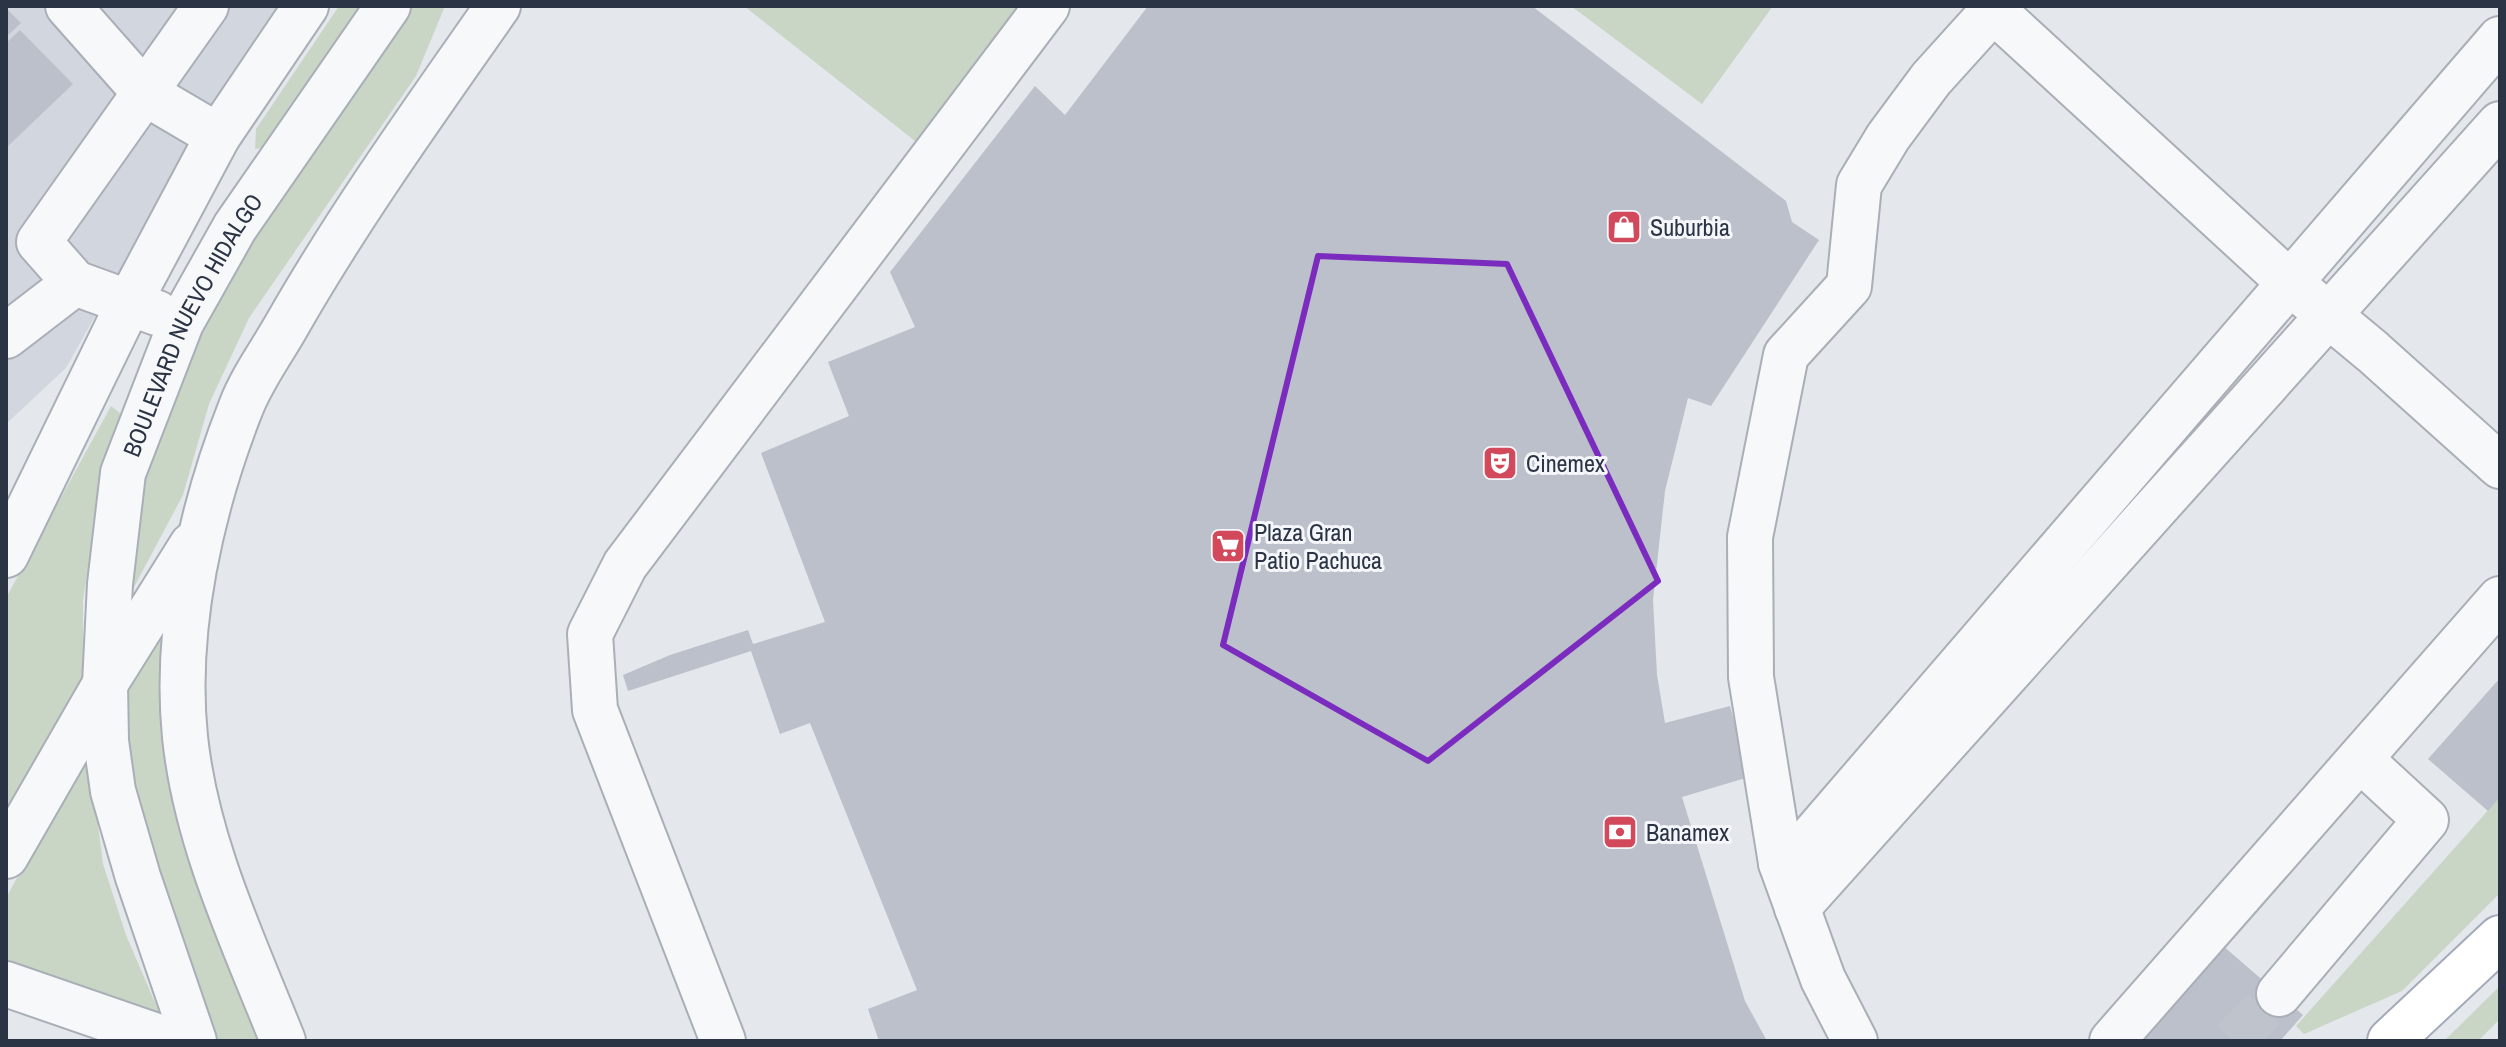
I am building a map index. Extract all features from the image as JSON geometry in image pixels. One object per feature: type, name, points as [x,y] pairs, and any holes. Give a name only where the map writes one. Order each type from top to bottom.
[{"type":"main road","points":[[2390,1041],[2500,938]]},
{"type":"street","points":[[68,6],[145,93],[218,136]]},
{"type":"street","points":[[181,323],[75,283],[39,242],[206,6]]},
{"type":"street","points":[[6,555],[129,303],[218,136],[306,6]]},
{"type":"street","name":"BOULEVARD NUEVO HIDALGO","points":[[194,1041],[138,877],[113,791],[106,741],[105,684],[110,584],[123,473],[181,323],[235,227],[388,6]]},
{"type":"street","name":"BOULEVARD NUEVO HIDALGO","points":[[283,1041],[219,882],[198,806],[185,738],[183,661],[200,533],[249,391],[312,281],[498,6]]},
{"type":"street","points":[[723,1041],[595,710],[590,634],[625,565],[1047,6]]},
{"type":"street","points":[[1855,1041],[1823,979],[1781,863],[1751,677],[1750,537],[1786,355],[1849,286],[1859,185],[1888,137],[1931,79],[1995,8],[2290,283],[2500,466]]},
{"type":"street","points":[[1781,863],[1806,844],[2500,39]]},
{"type":"street","points":[[235,227],[247,92]]},
{"type":"street","points":[[1797,908],[2500,124]]},
{"type":"street","points":[[9,326],[75,283]]},
{"type":"street","name":"BOULEVARD NUEVO HIDALGO","points":[[6,856],[105,684],[200,533]]},
{"type":"street","points":[[2112,1041],[2500,599]]},
{"type":"street","points":[[2279,994],[2426,820],[2360,759]]},
{"type":"street","points":[[6,984],[171,1041]]},
{"type":"highlighted area","points":[[1318,256],[1507,264],[1658,581],[1428,761],[1223,645]]},
{"type":"shaded area","points":[[6,6],[284,6],[227,89],[66,368],[6,424]]},
{"type":"green space","points":[[339,6],[364,6],[267,147],[255,149],[256,129]]},
{"type":"green space","points":[[413,6],[445,6],[416,76],[249,318],[209,404],[183,495],[124,606],[136,510],[157,424],[217,295]]},
{"type":"green space","points":[[744,6],[1045,6],[934,156]]},
{"type":"green space","points":[[1571,6],[1773,6],[1702,104]]},
{"type":"green space","points":[[111,406],[121,414],[95,524],[83,600],[83,686],[6,819],[6,598]]},
{"type":"green space","points":[[164,604],[164,727],[173,800],[200,892],[261,1041],[215,1041],[184,963],[131,784],[124,688]]},
{"type":"green space","points":[[88,748],[103,864],[126,935],[162,1019],[6,963],[6,898]]},
{"type":"green space","points":[[2500,797],[2500,893],[2402,991],[2304,1034],[2296,1026]]},
{"type":"green space","points":[[2500,986],[2500,1019],[2478,1041],[2444,1041]]},
{"type":"building","name":"Plaza Gran Patio Pachuca","points":[[1148,6],[1532,6],[1786,201],[1792,222],[1819,240],[1711,406],[1688,398],[1665,491],[1653,600],[1657,675],[1665,723],[1730,706],[1749,777],[1682,797],[1745,1001],[1767,1041],[879,1041],[868,1009],[917,990],[810,723],[780,734],[751,651],[628,691],[623,675],[670,655],[748,630],[753,644],[825,622],[761,453],[849,416],[828,362],[915,327],[890,272],[1035,86],[1065,115]]},
{"type":"building","points":[[6,8],[21,23],[6,37]]},
{"type":"building","points":[[20,30],[73,84],[6,148],[6,43]]},
{"type":"building","points":[[2500,678],[2500,797],[2488,811],[2428,759]]},
{"type":"building","points":[[2215,939],[2303,1015],[2280,1041],[2126,1041]]},
{"type":"tunnel","points":[[2233,1041],[2279,994]]},
{"type":"place","name":"Suburbia","points":[[1624,227]]},
{"type":"place","name":"Cinemex","points":[[1500,463]]},
{"type":"place","name":"Plaza Gran Patio Pachuca","points":[[1228,546]]},
{"type":"place","name":"Banamex","points":[[1620,832]]}]
